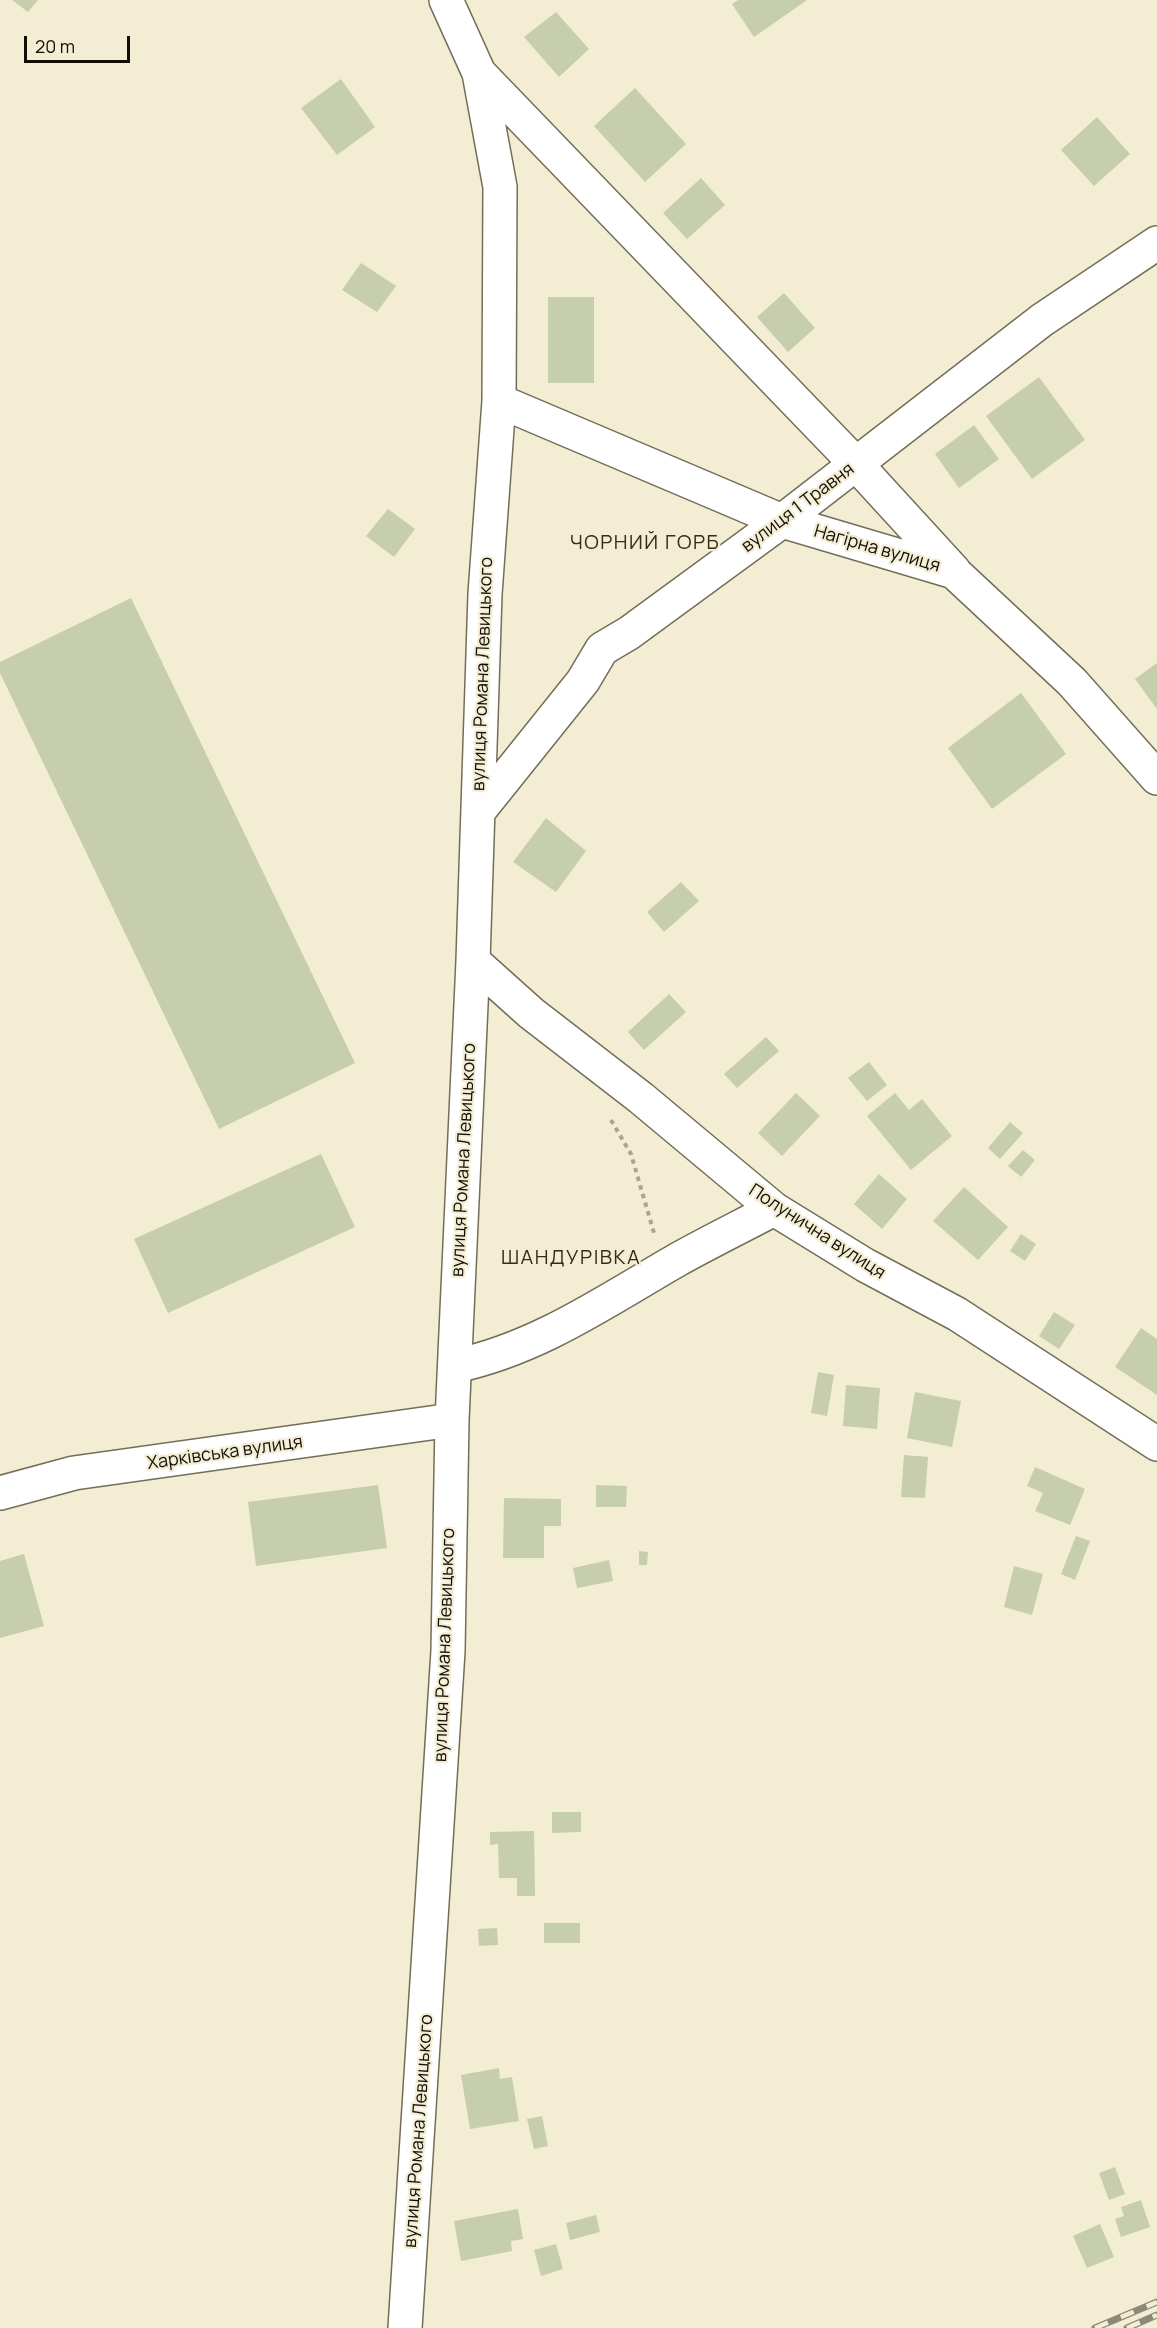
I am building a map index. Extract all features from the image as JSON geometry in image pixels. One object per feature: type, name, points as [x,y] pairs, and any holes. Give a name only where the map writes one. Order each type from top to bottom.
[{"type":"street","name":"вулиця Романа Левицького","points":[[405,2328],[448,1651],[452,1420],[462,1167],[473,961],[485,594],[498,401],[500,187],[479,74],[446,0]]},
{"type":"street","points":[[479,74],[856,464],[954,572]]},
{"type":"street","name":"вулиця 1 Травня","points":[[478,812],[583,681],[602,649],[629,633],[782,521],[1042,320],[1157,243]]},
{"type":"street","name":"Нагірна вулиця","points":[[498,401],[782,521],[954,572],[1072,682],[1157,778]]},
{"type":"street","name":"Полунична вулиця","points":[[473,961],[531,1013],[641,1098],[774,1209],[865,1265],[957,1314],[1157,1444]]},
{"type":"street","points":[[455,1366],[493,1357],[560,1328],[664,1268],[774,1209]]},
{"type":"street","name":"Харківська вулиця","points":[[0,1493],[74,1473],[452,1420]]},
{"type":"path","points":[[607,1115],[631,1154],[664,1268]]},
{"type":"building","points":[[12,0],[38,0],[28,12]]},
{"type":"building","points":[[738,0],[807,0],[754,37],[732,4]]},
{"type":"building","points":[[556,12],[589,49],[559,77],[524,37]]},
{"type":"building","points":[[341,79],[375,127],[337,155],[301,108]]},
{"type":"building","points":[[635,88],[686,144],[645,182],[594,126]]},
{"type":"building","points":[[1097,117],[1130,154],[1094,186],[1061,150]]},
{"type":"building","points":[[701,178],[725,205],[687,239],[663,213]]},
{"type":"building","points":[[361,263],[396,286],[377,312],[342,290]]},
{"type":"building","points":[[784,293],[815,328],[788,352],[757,317]]},
{"type":"building","points":[[548,297],[594,297],[594,383],[548,383]]},
{"type":"building","points":[[1039,377],[1085,440],[1032,479],[986,416]]},
{"type":"building","points":[[974,425],[999,459],[959,488],[935,454]]},
{"type":"building","points":[[388,509],[415,529],[394,557],[366,536]]},
{"type":"building","points":[[131,598],[355,1063],[219,1129],[0,673],[0,662]]},
{"type":"building","points":[[1157,663],[1157,709],[1135,679]]},
{"type":"building","points":[[1021,693],[1066,754],[992,809],[948,748]]},
{"type":"building","points":[[546,818],[586,851],[556,892],[513,862]]},
{"type":"building","points":[[681,882],[699,901],[664,932],[647,912]]},
{"type":"building","points":[[669,994],[686,1012],[644,1050],[628,1032]]},
{"type":"building","points":[[766,1037],[779,1051],[737,1088],[724,1074]]},
{"type":"building","points":[[869,1062],[887,1085],[867,1101],[848,1078]]},
{"type":"building","points":[[796,1093],[820,1116],[782,1156],[758,1133]]},
{"type":"building","points":[[895,1093],[909,1110],[922,1099],[952,1136],[911,1170],[867,1116]]},
{"type":"building","points":[[1010,1122],[1023,1133],[1000,1159],[988,1148]]},
{"type":"building","points":[[1023,1150],[1035,1160],[1021,1177],[1008,1166]]},
{"type":"building","points":[[321,1154],[355,1227],[168,1313],[134,1239]]},
{"type":"building","points":[[879,1174],[907,1199],[882,1229],[854,1204]]},
{"type":"building","points":[[964,1187],[1008,1227],[978,1260],[933,1221]]},
{"type":"building","points":[[1021,1234],[1036,1244],[1025,1261],[1010,1251]]},
{"type":"building","points":[[1054,1312],[1075,1325],[1059,1349],[1039,1336]]},
{"type":"building","points":[[1141,1328],[1157,1339],[1157,1395],[1115,1367]]},
{"type":"building","points":[[818,1372],[834,1375],[827,1416],[811,1413]]},
{"type":"building","points":[[846,1385],[880,1388],[877,1429],[843,1426]]},
{"type":"building","points":[[915,1392],[961,1401],[952,1447],[907,1438]]},
{"type":"building","points":[[904,1455],[928,1457],[925,1498],[901,1497]]},
{"type":"building","points":[[1035,1467],[1085,1489],[1070,1525],[1035,1511],[1043,1493],[1027,1486]]},
{"type":"building","points":[[378,1485],[387,1548],[256,1566],[248,1502]]},
{"type":"building","points":[[596,1485],[627,1486],[626,1507],[596,1507]]},
{"type":"building","points":[[504,1498],[561,1499],[561,1526],[544,1526],[544,1558],[503,1558]]},
{"type":"building","points":[[1076,1536],[1090,1541],[1075,1580],[1061,1574]]},
{"type":"building","points":[[639,1551],[648,1552],[647,1565],[639,1565]]},
{"type":"building","points":[[24,1554],[44,1626],[0,1638],[0,1561]]},
{"type":"building","points":[[609,1560],[613,1581],[577,1588],[573,1568]]},
{"type":"building","points":[[1014,1566],[1043,1574],[1032,1615],[1004,1607]]},
{"type":"building","points":[[552,1812],[581,1812],[581,1832],[552,1833]]},
{"type":"building","points":[[534,1831],[535,1896],[517,1896],[517,1878],[499,1878],[498,1844],[490,1845],[490,1832]]},
{"type":"building","points":[[544,1923],[580,1923],[580,1943],[544,1943]]},
{"type":"building","points":[[497,1928],[498,1945],[479,1946],[478,1929]]},
{"type":"building","points":[[499,2068],[500,2079],[512,2077],[519,2121],[470,2129],[461,2075]]},
{"type":"building","points":[[542,2116],[548,2146],[534,2149],[527,2119]]},
{"type":"building","points":[[1115,2167],[1125,2194],[1109,2200],[1099,2173]]},
{"type":"building","points":[[1141,2200],[1150,2227],[1121,2237],[1115,2219],[1124,2216],[1121,2207]]},
{"type":"building","points":[[518,2209],[523,2239],[511,2241],[512,2251],[461,2261],[454,2221]]},
{"type":"building","points":[[596,2215],[600,2232],[570,2240],[566,2223]]},
{"type":"building","points":[[1100,2224],[1114,2257],[1087,2268],[1073,2236]]},
{"type":"building","points":[[556,2244],[563,2269],[541,2276],[534,2250]]},
{"type":"railway","points":[[1095,2328],[1157,2302]]},
{"type":"railway","points":[[1127,2328],[1157,2315]]},
{"type":"district","name":"ЧОРНИЙ ГОРБ","points":[[645,543]]},
{"type":"district","name":"ШАНДУРІВКА","points":[[571,1258]]}]
